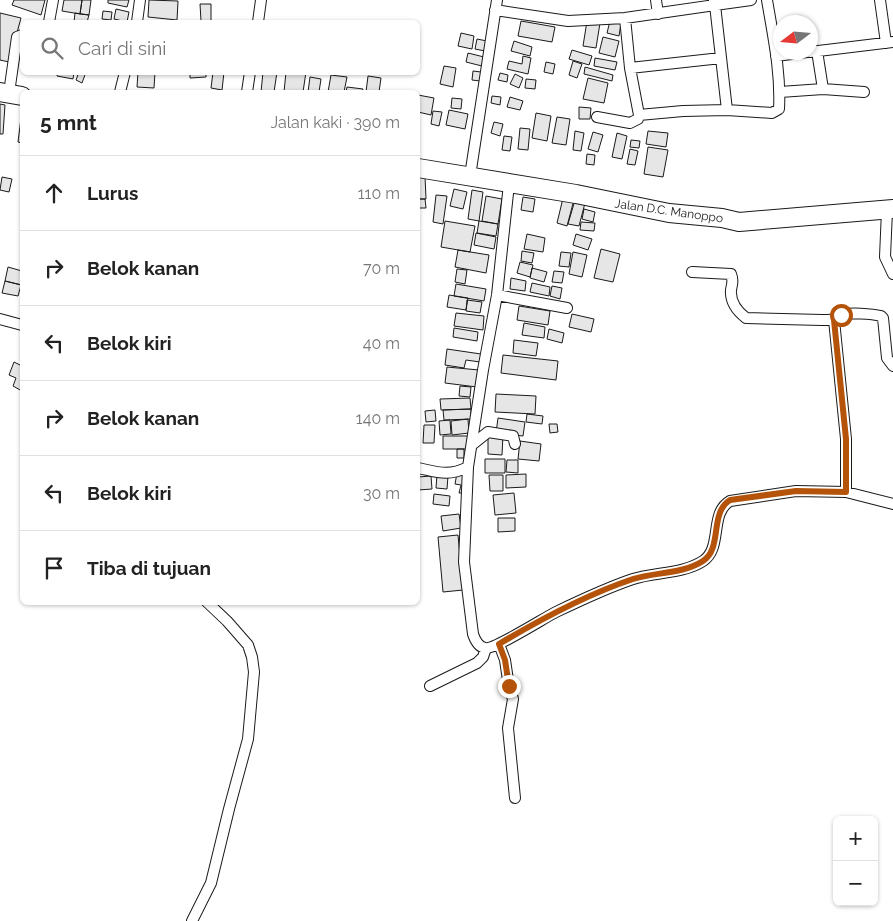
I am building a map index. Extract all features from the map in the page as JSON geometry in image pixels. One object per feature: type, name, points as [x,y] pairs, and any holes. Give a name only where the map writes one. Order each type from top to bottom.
[{"type":"highway","name":"Jalan D.C. Manoppo","points":[[420,168],[576,194],[669,213],[722,218],[739,222],[890,209]]},
{"type":"street","points":[[49,20],[53,0]]},
{"type":"street","points":[[137,20],[140,0]]},
{"type":"street","points":[[258,20],[261,0]]},
{"type":"street","points":[[656,0],[658,14]]},
{"type":"street","points":[[470,176],[496,5],[568,21],[625,18],[658,14],[714,2],[751,0]]},
{"type":"street","points":[[767,0],[773,37]]},
{"type":"street","points":[[818,52],[889,43],[880,0]]},
{"type":"street","points":[[714,2],[728,110]]},
{"type":"street","points":[[597,117],[630,123],[638,119],[639,115],[630,68],[625,18]]},
{"type":"street","points":[[11,94],[17,37],[20,36]]},
{"type":"street","points":[[630,68],[721,58]]},
{"type":"street","points":[[639,115],[683,111],[728,110],[775,112],[779,109],[780,92],[776,60]]},
{"type":"street","points":[[816,60],[823,89]]},
{"type":"street","points":[[121,90],[125,75]]},
{"type":"street","points":[[246,90],[249,75]]},
{"type":"street","points":[[780,92],[823,89],[864,92]]},
{"type":"street","points":[[486,648],[476,641],[473,634],[464,562],[468,467],[483,370],[498,295],[509,184]]},
{"type":"street","points":[[890,209],[885,257],[893,274]]},
{"type":"street","points":[[692,272],[731,274],[734,280],[731,292],[733,302],[746,318],[834,320],[846,314],[881,316],[884,318],[887,358],[893,366]]},
{"type":"street","points":[[498,295],[567,308]]},
{"type":"street","points":[[0,319],[20,324]]},
{"type":"street","points":[[834,320],[846,439],[846,492]]},
{"type":"street","points":[[473,444],[488,432],[513,436],[515,444]]},
{"type":"street","points":[[420,468],[444,474],[468,467]]},
{"type":"street","points":[[430,686],[477,663],[486,648],[499,644],[538,621],[602,590],[635,578],[685,568],[704,561],[712,547],[722,507],[730,500],[796,491],[846,492],[893,504]]},
{"type":"street","points":[[192,921],[211,883],[248,739],[254,672],[254,663],[248,645],[210,605]]},
{"type":"street","points":[[499,644],[505,660],[513,699],[508,728],[515,798]]},
{"type":"building","points":[[14,0],[45,0],[41,15],[12,5]]},
{"type":"building","points":[[64,0],[82,0],[80,14],[62,11]]},
{"type":"building","points":[[82,0],[91,0],[89,15],[80,14]]},
{"type":"building","points":[[108,0],[129,0],[127,7],[108,3]]},
{"type":"building","points":[[149,0],[178,1],[177,20],[148,17]]},
{"type":"building","points":[[200,4],[211,4],[211,20],[201,20]]},
{"type":"building","points":[[116,9],[129,12],[127,20],[114,19]]},
{"type":"building","points":[[103,11],[112,12],[111,20],[102,19]]},
{"type":"building","points":[[0,13],[21,18],[9,62],[0,60]]},
{"type":"building","points":[[75,13],[89,15],[88,20],[74,20]]},
{"type":"building","points":[[521,21],[555,27],[552,42],[518,36]]},
{"type":"building","points":[[587,21],[600,23],[596,48],[583,46]]},
{"type":"building","points":[[610,21],[621,23],[619,36],[607,33]]},
{"type":"building","points":[[461,33],[474,36],[472,49],[458,46]]},
{"type":"building","points":[[603,37],[619,41],[615,57],[599,53]]},
{"type":"building","points":[[477,39],[487,41],[485,51],[475,49]]},
{"type":"building","points":[[514,41],[532,47],[530,56],[511,51]]},
{"type":"building","points":[[572,50],[592,56],[589,65],[569,59]]},
{"type":"building","points":[[468,53],[484,57],[482,66],[466,62]]},
{"type":"building","points":[[523,56],[531,58],[528,74],[507,69],[509,61],[522,64]]},
{"type":"building","points":[[595,58],[617,62],[615,70],[594,66]]},
{"type":"building","points":[[573,61],[582,64],[577,78],[569,75]]},
{"type":"building","points":[[546,62],[555,64],[553,74],[544,72]]},
{"type":"building","points":[[444,66],[456,68],[453,87],[440,84]]},
{"type":"building","points":[[585,67],[613,75],[612,81],[584,74]]},
{"type":"building","points":[[473,71],[481,72],[480,81],[472,80]]},
{"type":"building","points":[[500,73],[508,75],[507,82],[498,80]]},
{"type":"building","points":[[515,74],[523,78],[519,88],[510,84]]},
{"type":"building","points":[[57,75],[74,75],[73,79]]},
{"type":"building","points":[[78,75],[85,75],[82,83],[76,80]]},
{"type":"building","points":[[138,75],[155,75],[154,88],[137,87]]},
{"type":"building","points":[[190,75],[206,75],[206,77],[190,78]]},
{"type":"building","points":[[213,75],[224,75],[222,90],[211,88]]},
{"type":"building","points":[[263,75],[277,75],[274,90],[261,90]]},
{"type":"building","points":[[286,75],[306,75],[303,90],[284,90]]},
{"type":"building","points":[[331,75],[347,77],[344,90],[328,90]]},
{"type":"building","points":[[368,76],[381,78],[379,90],[366,90]]},
{"type":"building","points":[[310,77],[321,79],[319,90],[308,90]]},
{"type":"building","points":[[588,78],[608,83],[604,103],[583,99]]},
{"type":"building","points":[[526,79],[536,80],[535,89],[525,88]]},
{"type":"building","points":[[347,87],[363,89],[363,90],[346,90]]},
{"type":"building","points":[[420,95],[434,98],[431,115],[420,112]]},
{"type":"building","points":[[492,96],[501,97],[500,105],[491,103]]},
{"type":"building","points":[[510,97],[523,101],[520,110],[507,107]]},
{"type":"building","points":[[452,98],[462,99],[461,109],[451,108]]},
{"type":"building","points":[[0,104],[5,105],[3,134],[0,134]]},
{"type":"building","points":[[579,107],[591,108],[590,119],[579,119]]},
{"type":"building","points":[[449,110],[468,114],[465,129],[446,125]]},
{"type":"building","points":[[433,111],[442,112],[439,126],[431,124]]},
{"type":"building","points":[[536,113],[551,116],[547,141],[532,138]]},
{"type":"building","points":[[557,117],[570,119],[566,145],[552,143]]},
{"type":"building","points":[[494,122],[503,124],[500,136],[491,133]]},
{"type":"building","points":[[20,126],[20,142],[18,142]]},
{"type":"building","points":[[520,128],[530,129],[528,150],[518,149]]},
{"type":"building","points":[[575,131],[584,133],[581,151],[573,150]]},
{"type":"building","points":[[648,131],[668,133],[666,147],[646,144]]},
{"type":"building","points":[[593,132],[603,135],[598,152],[588,149]]},
{"type":"building","points":[[617,133],[627,136],[622,159],[612,157]]},
{"type":"building","points":[[504,136],[512,137],[510,151],[502,150]]},
{"type":"building","points":[[631,140],[640,141],[639,148],[630,147]]},
{"type":"building","points":[[648,147],[668,150],[663,177],[644,174]]},
{"type":"building","points":[[630,149],[638,151],[635,165],[627,164]]},
{"type":"building","points":[[587,154],[595,155],[594,165],[586,164]]},
{"type":"building","points":[[420,176],[425,176],[426,199],[420,199]]},
{"type":"building","points":[[2,177],[12,179],[9,192],[0,190]]},
{"type":"building","points":[[454,189],[467,192],[463,209],[450,206]]},
{"type":"building","points":[[472,190],[483,192],[479,221],[468,219]]},
{"type":"building","points":[[564,194],[575,196],[567,226],[557,223]]},
{"type":"building","points":[[436,195],[447,196],[443,224],[433,222]]},
{"type":"building","points":[[486,196],[502,199],[498,224],[482,221]]},
{"type":"building","points":[[523,197],[535,199],[533,212],[521,210]]},
{"type":"building","points":[[420,199],[425,199],[426,208],[420,208]]},
{"type":"building","points":[[575,200],[585,203],[579,226],[568,224]]},
{"type":"building","points":[[584,209],[595,212],[593,222],[582,219]]},
{"type":"building","points":[[445,221],[475,226],[470,252],[441,247]]},
{"type":"building","points":[[479,221],[498,224],[496,236],[477,233]]},
{"type":"building","points":[[581,222],[595,223],[594,231],[580,230]]},
{"type":"building","points":[[476,233],[496,237],[494,249],[474,245]]},
{"type":"building","points":[[527,234],[545,238],[543,252],[524,249]]},
{"type":"building","points":[[576,234],[592,239],[588,250],[573,245]]},
{"type":"building","points":[[601,249],[620,254],[613,282],[594,278]]},
{"type":"building","points":[[458,250],[489,255],[486,273],[455,267]]},
{"type":"building","points":[[522,251],[534,253],[532,263],[521,261]]},
{"type":"building","points":[[561,252],[571,253],[569,267],[559,266]]},
{"type":"building","points":[[573,252],[587,255],[582,277],[569,274]]},
{"type":"building","points":[[520,262],[533,265],[530,277],[517,273]]},
{"type":"building","points":[[8,267],[20,270],[20,285],[5,281]]},
{"type":"building","points":[[532,268],[547,272],[544,282],[530,278]]},
{"type":"building","points":[[457,269],[467,270],[465,284],[455,282]]},
{"type":"building","points":[[554,271],[564,272],[562,283],[552,282]]},
{"type":"building","points":[[511,278],[526,281],[525,291],[510,289]]},
{"type":"building","points":[[5,281],[20,285],[18,296],[2,293]]},
{"type":"building","points":[[532,283],[550,287],[549,296],[530,292]]},
{"type":"building","points":[[456,284],[486,289],[484,301],[454,296]]},
{"type":"building","points":[[552,286],[562,288],[560,299],[550,296]]},
{"type":"building","points":[[449,295],[468,298],[466,310],[447,307]]},
{"type":"building","points":[[467,300],[482,302],[480,313],[466,311]]},
{"type":"building","points":[[519,306],[550,311],[548,325],[517,320]]},
{"type":"building","points":[[456,313],[484,316],[483,330],[454,326]]},
{"type":"building","points":[[572,314],[594,319],[591,332],[569,327]]},
{"type":"building","points":[[524,323],[545,327],[544,338],[522,335]]},
{"type":"building","points":[[454,328],[478,332],[477,341],[453,337]]},
{"type":"building","points":[[549,329],[564,333],[562,343],[547,339]]},
{"type":"building","points":[[514,340],[538,343],[536,356],[513,353]]},
{"type":"building","points":[[447,349],[481,354],[480,362],[466,360],[464,368],[445,365]]},
{"type":"building","points":[[503,355],[558,361],[556,380],[501,373]]},
{"type":"building","points":[[14,362],[20,365],[20,390],[13,386],[16,378],[9,375]]},
{"type":"building","points":[[447,367],[479,370],[477,387],[445,383]]},
{"type":"building","points":[[460,386],[471,387],[470,397],[459,396]]},
{"type":"building","points":[[496,394],[536,396],[535,414],[495,412]]},
{"type":"building","points":[[470,398],[471,409],[441,410],[440,399]]},
{"type":"building","points":[[471,409],[471,419],[444,420],[443,410]]},
{"type":"building","points":[[435,410],[436,421],[426,422],[425,411]]},
{"type":"building","points":[[527,414],[543,416],[542,424],[526,422]]},
{"type":"building","points":[[498,418],[525,422],[523,436],[496,433]]},
{"type":"building","points":[[468,419],[469,433],[452,435],[451,421]]},
{"type":"building","points":[[450,420],[451,434],[440,435],[439,421]]},
{"type":"building","points":[[549,424],[557,424],[558,432],[550,433]]},
{"type":"building","points":[[424,425],[435,425],[434,443],[423,443]]},
{"type":"building","points":[[488,435],[503,435],[502,455],[488,454]]},
{"type":"building","points":[[443,436],[468,436],[468,449],[443,449]]},
{"type":"building","points":[[520,441],[541,444],[539,461],[518,459]]},
{"type":"building","points":[[457,449],[464,449],[464,458],[457,458]]},
{"type":"building","points":[[485,459],[505,459],[505,473],[485,473]]},
{"type":"building","points":[[507,460],[518,460],[518,473],[506,472]]},
{"type":"building","points":[[457,473],[465,474],[463,493],[459,493],[461,485],[455,484]]},
{"type":"building","points":[[526,474],[526,487],[506,488],[506,475]]},
{"type":"building","points":[[437,475],[448,476],[447,489],[436,488]]},
{"type":"building","points":[[489,475],[503,475],[503,491],[490,491]]},
{"type":"building","points":[[431,476],[432,489],[420,490],[420,477]]},
{"type":"building","points":[[514,493],[516,513],[495,515],[493,495]]},
{"type":"building","points":[[434,494],[450,496],[449,506],[433,504]]},
{"type":"building","points":[[459,514],[461,528],[443,531],[441,516]]},
{"type":"building","points":[[498,518],[515,518],[515,531],[498,532]]},
{"type":"building","points":[[458,535],[463,590],[443,592],[438,537]]},
{"type":"route","points":[[509,686],[505,660],[499,644],[538,621],[602,590],[635,578],[680,570],[704,561],[712,547],[722,507],[730,500],[796,491],[846,492],[846,439],[834,320],[841,315]]}]
